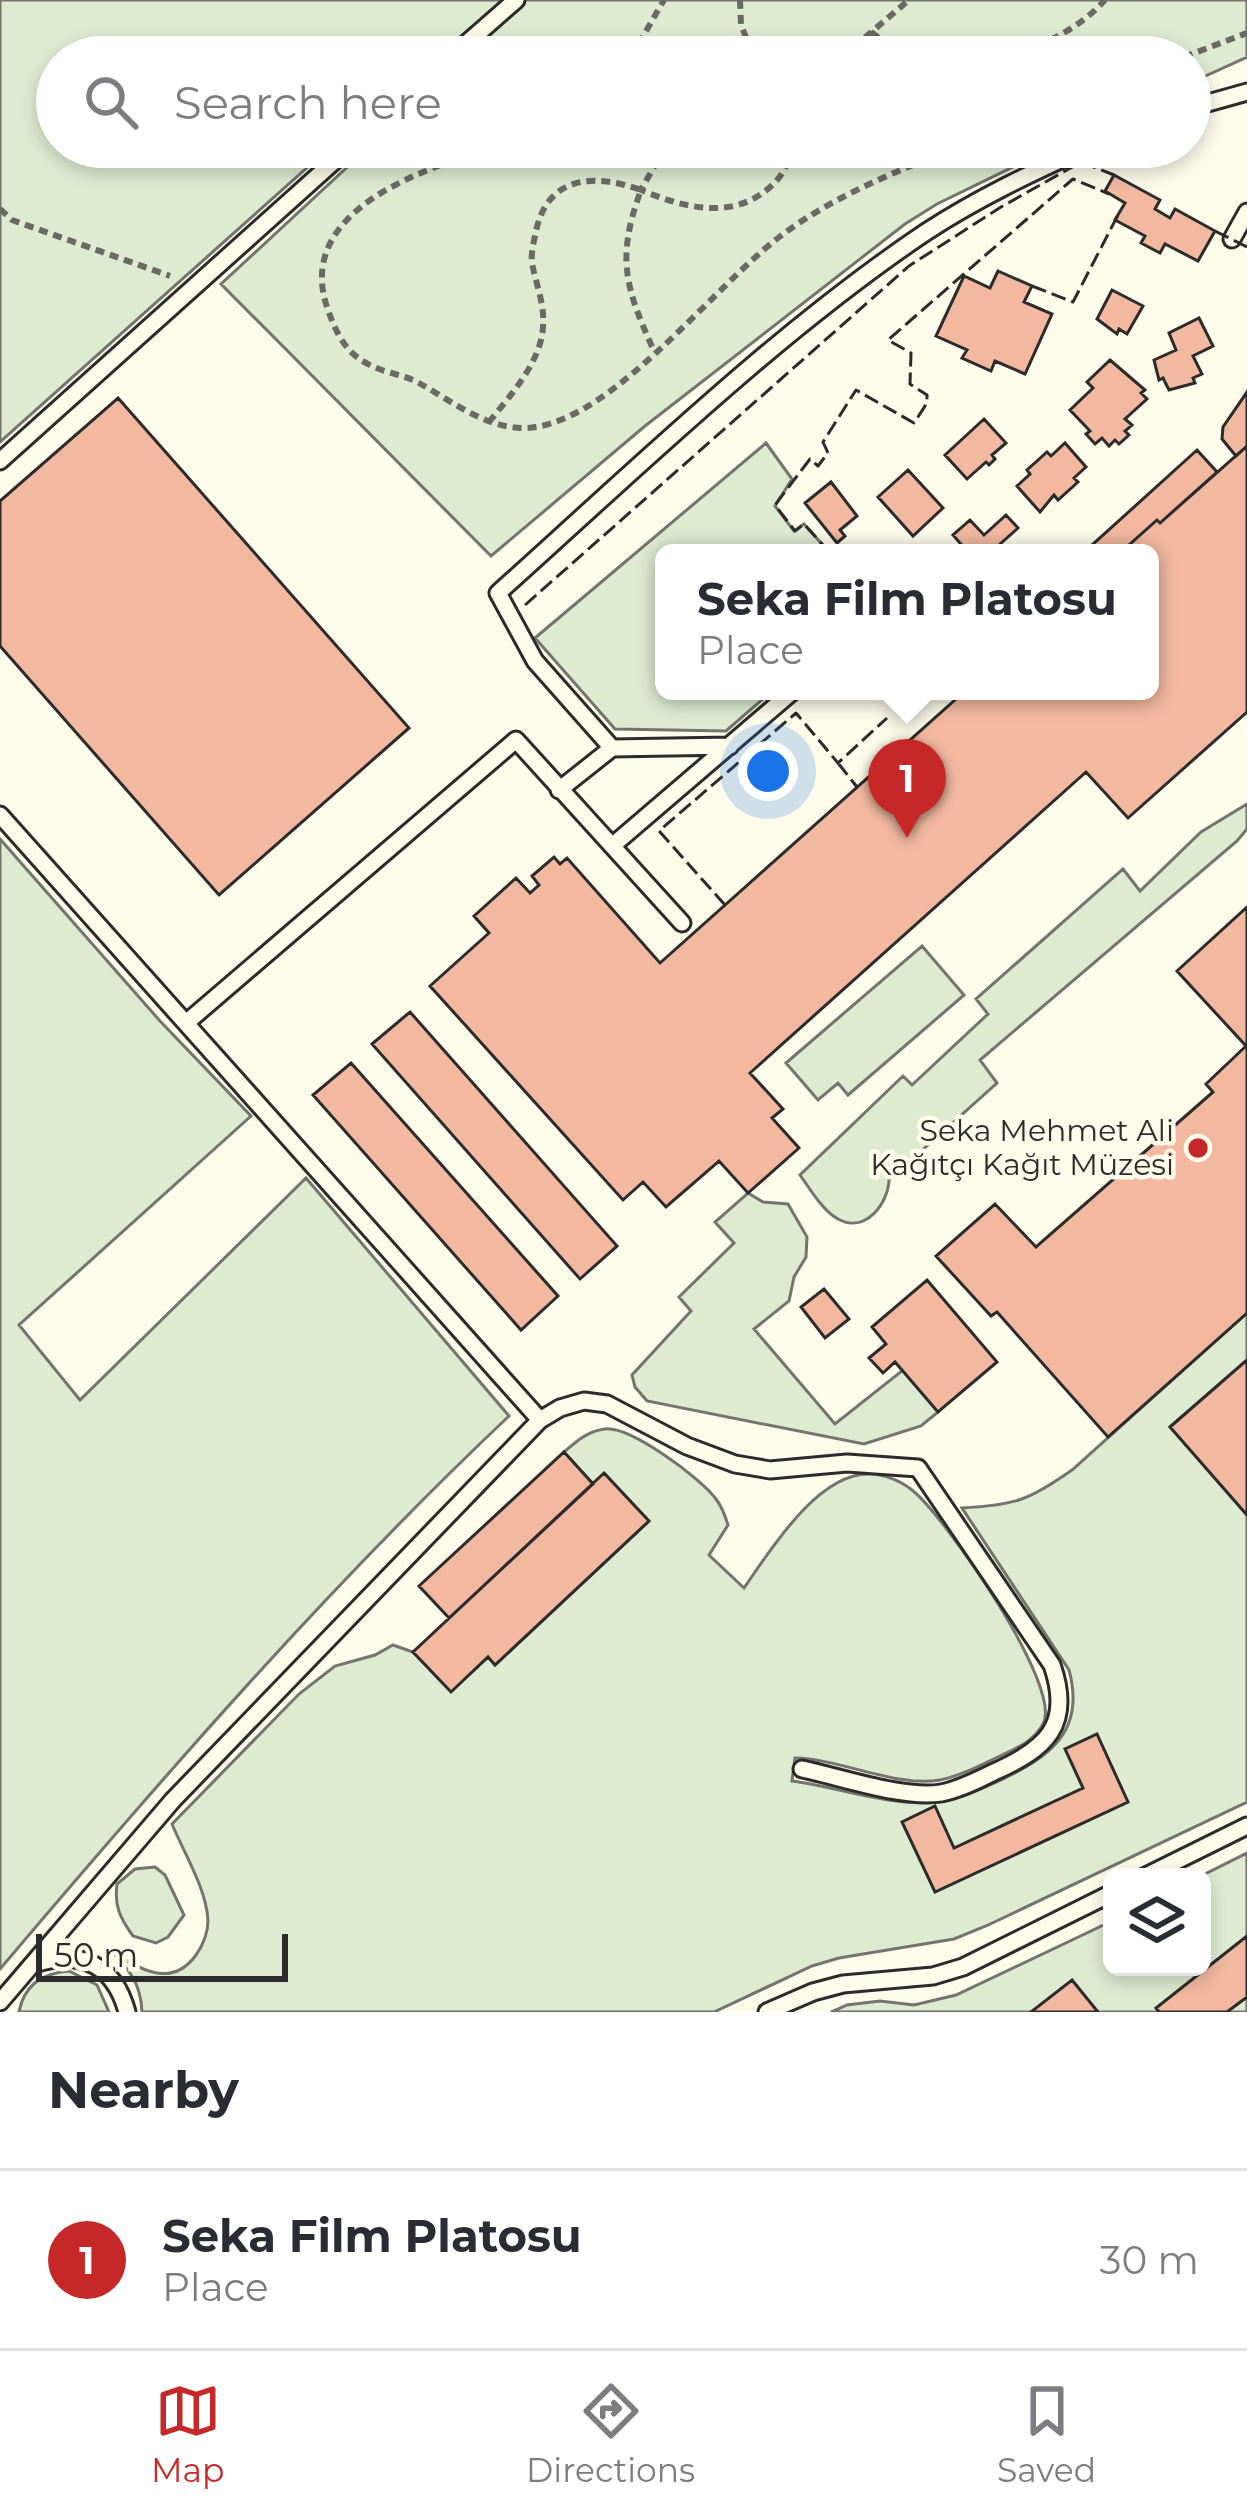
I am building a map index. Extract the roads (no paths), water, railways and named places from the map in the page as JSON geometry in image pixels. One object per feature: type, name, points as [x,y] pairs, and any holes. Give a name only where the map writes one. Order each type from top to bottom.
[{"type":"lane","points":[[475,36],[516,0]]},
{"type":"lane","points":[[1211,102],[1247,92]]},
{"type":"lane","points":[[0,460],[327,168]]},
{"type":"lane","points":[[612,748],[535,661],[498,593],[736,383],[879,267],[987,196],[1045,168]]},
{"type":"lane","points":[[1232,239],[1247,212]]},
{"type":"lane","points":[[612,846],[783,700]]},
{"type":"lane","points":[[186,1023],[516,740],[682,923]]},
{"type":"lane","points":[[559,790],[612,748],[730,746]]},
{"type":"lane","points":[[0,815],[540,1420]]},
{"type":"lane","points":[[3,2004],[173,1800],[540,1420],[560,1408],[584,1401],[608,1404],[687,1446],[735,1464],[770,1470],[848,1463],[918,1468],[1052,1665],[1060,1708],[1053,1732],[1031,1755],[942,1792],[911,1792],[802,1769]]},
{"type":"lane","points":[[1162,1868],[1247,1826]]},
{"type":"lane","points":[[767,2012],[843,1984],[933,1976],[963,1967],[1103,1897]]},
{"type":"lane","points":[[33,1964],[75,1956],[103,1970],[122,1993],[128,2012]]},
{"type":"place","name":"Seka Film Platosu","points":[[907,838]]},
{"type":"place","name":"Seka Mehmet Ali Kağıtçı Kağıt Müzesi","points":[[1198,1148]]}]
